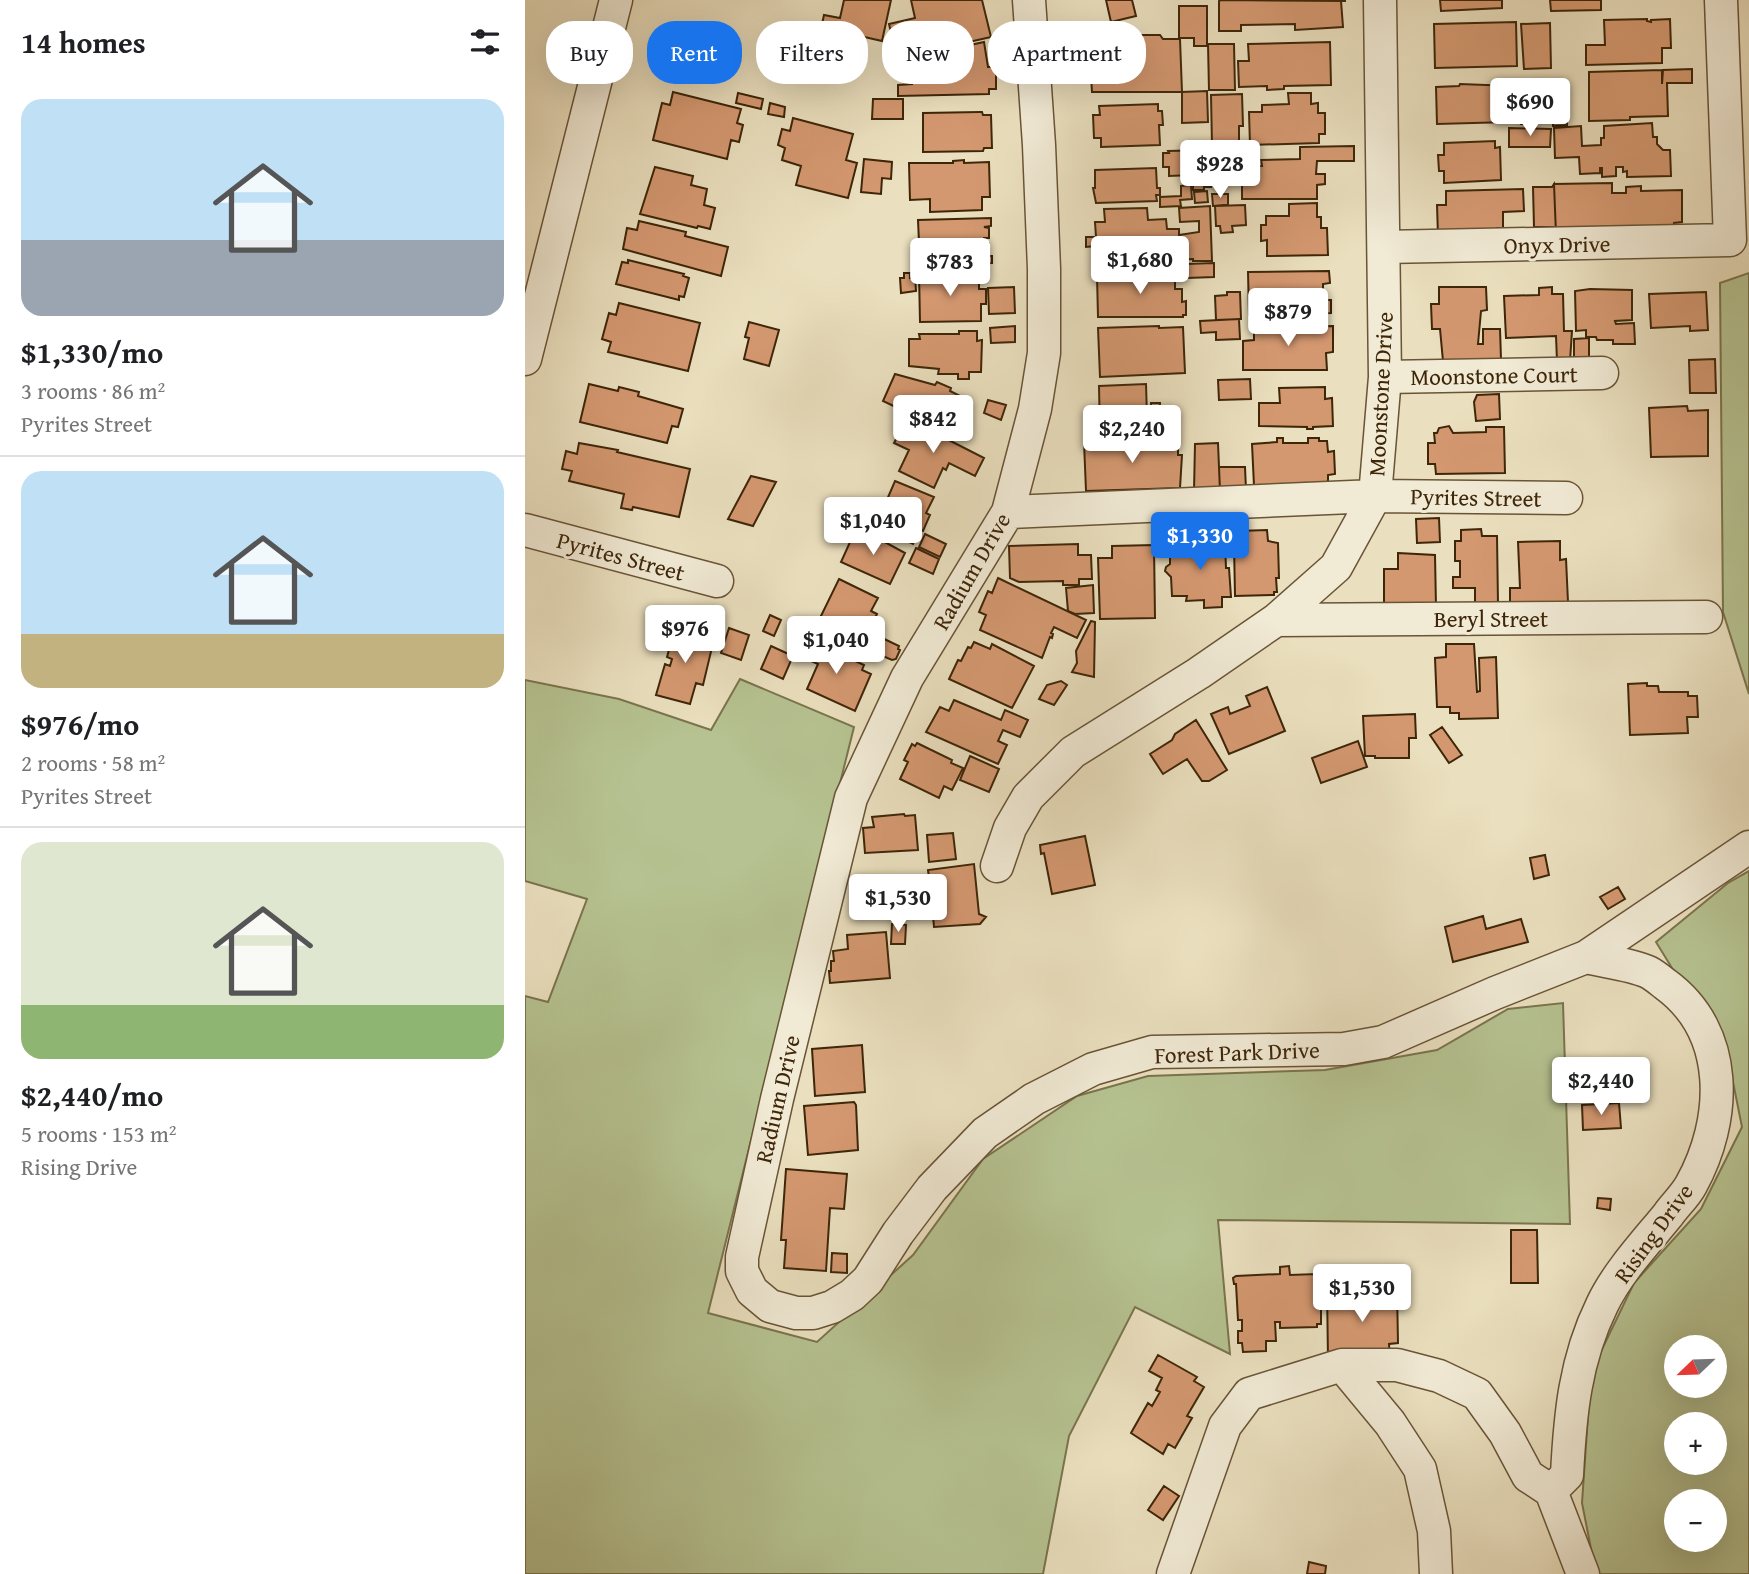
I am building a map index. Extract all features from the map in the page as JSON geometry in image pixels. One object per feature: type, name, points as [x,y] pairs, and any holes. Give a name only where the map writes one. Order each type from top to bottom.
[{"type":"street","points":[[525,359],[616,0]]},
{"type":"street","name":"Radium Drive","points":[[747,1281],[743,1271],[745,1244],[792,1032],[851,798],[907,678],[1007,512],[1035,409],[1044,353],[1044,269],[1029,0]]},
{"type":"street","name":"Moonstone Drive","points":[[997,866],[1010,828],[1028,797],[1073,752],[1199,673],[1276,620],[1336,567],[1375,496],[1385,377],[1380,0]]},
{"type":"street","name":"Onyx Drive","points":[[1384,247],[1730,240],[1721,0]]},
{"type":"street","name":"Moonstone Court","points":[[1385,377],[1602,373]]},
{"type":"street","name":"Pyrites Street","points":[[1007,512],[1375,496],[1566,498]]},
{"type":"street","name":"Pyrites Street","points":[[525,530],[717,581]]},
{"type":"street","name":"Beryl Street","points":[[1276,620],[1706,617]]},
{"type":"street","name":"Forest Park Drive","points":[[747,1281],[752,1291],[770,1306],[796,1313],[823,1310],[852,1295],[869,1280],[898,1233],[932,1188],[985,1133],[1034,1100],[1093,1069],[1152,1052],[1344,1049],[1383,1042],[1586,957],[1749,847]]},
{"type":"street","name":"Rising Drive","points":[[1551,1491],[1567,1475],[1570,1422],[1579,1362],[1602,1303],[1690,1187],[1709,1146],[1717,1106],[1716,1065],[1705,1028],[1683,997],[1648,972],[1586,957]]},
{"type":"street","points":[[1342,1365],[1390,1423],[1420,1469],[1434,1531],[1436,1574]]},
{"type":"street","points":[[1173,1574],[1225,1426],[1249,1394],[1342,1365],[1397,1365],[1439,1376],[1477,1394],[1505,1433],[1528,1476],[1551,1491],[1583,1574]]},
{"type":"green space","points":[[1749,273],[1749,694],[1723,612],[1720,283]]},
{"type":"green space","points":[[740,679],[854,727],[708,1313],[817,1342],[913,1255],[983,1159],[1077,1096],[1148,1076],[1325,1070],[1437,1050],[1508,1009],[1563,1003],[1570,1224],[1218,1220],[1230,1354],[1135,1307],[1069,1436],[1043,1574],[525,1574],[525,996],[548,1002],[587,899],[525,881],[525,680],[619,699],[711,730]]},
{"type":"green space","points":[[1749,871],[1749,1574],[1596,1574],[1582,1503],[1591,1372],[1634,1283],[1701,1209],[1742,1127],[1724,1037],[1683,986],[1656,942],[1728,883]]},
{"type":"building","points":[[844,0],[891,0],[886,21],[882,21],[882,41],[868,38],[868,21],[823,21],[824,15],[840,18]]},
{"type":"building","points":[[911,0],[982,0],[988,38],[974,41],[974,21],[902,21],[915,18]]},
{"type":"building","points":[[1106,0],[1132,0],[1136,16],[1111,21]]},
{"type":"building","points":[[1221,0],[1346,1],[1341,1],[1343,27],[1295,30],[1295,24],[1241,25],[1241,31],[1219,31]]},
{"type":"building","points":[[1440,0],[1502,0],[1502,8],[1441,11]]},
{"type":"building","points":[[1550,0],[1601,0],[1601,10],[1551,11]]},
{"type":"building","points":[[1179,6],[1207,6],[1207,46],[1194,46],[1194,38],[1179,38]]},
{"type":"building","points":[[1647,19],[1651,22],[1670,19],[1671,48],[1662,48],[1662,63],[1586,65],[1586,45],[1605,45],[1604,20]]},
{"type":"building","points":[[1516,22],[1517,66],[1435,68],[1434,24]]},
{"type":"building","points":[[1550,23],[1551,68],[1524,69],[1521,24]]},
{"type":"building","points":[[1146,35],[1180,39],[1182,92],[1092,92],[1092,84],[1146,84]]},
{"type":"building","points":[[984,42],[988,84],[996,84],[996,89],[989,89],[989,94],[898,96],[898,85],[974,84],[974,44]]},
{"type":"building","points":[[1330,42],[1331,85],[1284,86],[1284,89],[1267,90],[1267,86],[1239,87],[1238,61],[1249,61],[1248,44]]},
{"type":"building","points":[[1208,44],[1234,44],[1235,90],[1209,90]]},
{"type":"building","points":[[1692,69],[1692,83],[1667,83],[1668,116],[1589,121],[1589,72],[1662,70],[1662,84],[1663,70]]},
{"type":"building","points":[[1460,84],[1512,86],[1512,97],[1508,98],[1509,122],[1437,124],[1436,87]]},
{"type":"building","points":[[1207,91],[1208,122],[1182,123],[1182,92]]},
{"type":"building","points":[[673,92],[741,109],[737,123],[743,125],[739,142],[731,140],[727,159],[653,140],[662,103],[670,105]]},
{"type":"building","points":[[738,93],[763,99],[761,109],[736,103]]},
{"type":"building","points":[[1288,93],[1311,93],[1311,104],[1318,103],[1318,113],[1325,113],[1325,134],[1319,134],[1319,143],[1250,145],[1249,112],[1262,112],[1262,105],[1289,104]]},
{"type":"building","points":[[1242,94],[1243,126],[1239,126],[1239,148],[1215,149],[1215,144],[1212,145],[1211,95]]},
{"type":"building","points":[[1553,98],[1567,98],[1567,125],[1553,126]]},
{"type":"building","points":[[873,99],[903,99],[903,119],[872,119]]},
{"type":"building","points":[[770,103],[785,107],[784,117],[768,114]]},
{"type":"building","points":[[1158,104],[1158,111],[1162,111],[1163,125],[1159,125],[1160,145],[1101,147],[1101,138],[1094,138],[1093,115],[1100,115],[1099,106]]},
{"type":"building","points":[[1521,105],[1536,105],[1535,124],[1521,124]]},
{"type":"building","points":[[982,112],[983,115],[991,115],[992,148],[984,148],[983,151],[923,152],[923,113]]},
{"type":"building","points":[[793,118],[853,134],[846,160],[857,163],[848,198],[796,185],[801,166],[782,160],[785,148],[778,145],[782,129],[790,131]]},
{"type":"building","points":[[1652,123],[1653,137],[1657,137],[1657,144],[1663,150],[1670,150],[1671,176],[1627,177],[1627,171],[1623,172],[1623,167],[1616,167],[1616,176],[1602,177],[1602,168],[1600,173],[1580,174],[1579,157],[1555,158],[1554,128],[1581,126],[1582,146],[1601,145],[1604,126]]},
{"type":"building","points":[[1509,128],[1551,129],[1550,147],[1509,147]]},
{"type":"building","points":[[1495,141],[1495,148],[1500,147],[1501,180],[1444,183],[1444,171],[1439,171],[1438,155],[1444,155],[1444,143]]},
{"type":"building","points":[[1354,146],[1354,161],[1317,161],[1316,174],[1325,174],[1325,184],[1317,185],[1317,199],[1242,199],[1242,181],[1253,181],[1253,166],[1262,166],[1261,160],[1300,159],[1300,147]]},
{"type":"building","points":[[1215,149],[1245,150],[1245,163],[1239,163],[1239,168],[1215,168]]},
{"type":"building","points":[[1210,150],[1211,187],[1204,187],[1204,190],[1193,190],[1193,175],[1169,176],[1169,167],[1163,167],[1163,153],[1169,153],[1168,151]]},
{"type":"building","points":[[864,159],[892,162],[891,179],[882,178],[881,194],[861,192]]},
{"type":"building","points":[[964,160],[964,163],[989,162],[990,197],[982,197],[982,210],[930,212],[930,199],[910,200],[909,163],[953,163]]},
{"type":"building","points":[[655,167],[693,176],[691,185],[707,189],[704,205],[715,208],[710,229],[640,214]]},
{"type":"building","points":[[1156,168],[1157,188],[1160,188],[1160,195],[1156,195],[1157,201],[1096,203],[1093,188],[1095,170]]},
{"type":"building","points":[[1612,183],[1612,193],[1626,193],[1626,187],[1641,186],[1641,191],[1682,190],[1682,222],[1674,223],[1674,231],[1556,234],[1554,184]]},
{"type":"building","points":[[1554,184],[1556,234],[1553,227],[1534,227],[1533,187],[1552,187]]},
{"type":"building","points":[[1191,185],[1192,199],[1180,200],[1181,206],[1160,207],[1160,197],[1181,196],[1181,186]]},
{"type":"building","points":[[1523,189],[1524,211],[1503,212],[1503,228],[1497,228],[1497,234],[1438,236],[1437,205],[1446,205],[1446,191]]},
{"type":"building","points":[[1207,191],[1208,202],[1195,203],[1194,192]]},
{"type":"building","points":[[1212,194],[1228,194],[1228,205],[1213,206]]},
{"type":"building","points":[[1317,203],[1317,217],[1321,217],[1321,228],[1327,228],[1328,255],[1267,256],[1267,240],[1261,241],[1261,225],[1266,225],[1266,216],[1289,216],[1289,204]]},
{"type":"building","points":[[1245,205],[1246,225],[1232,226],[1233,232],[1221,233],[1220,226],[1216,226],[1215,206]]},
{"type":"building","points":[[1210,206],[1212,261],[1193,259],[1096,263],[1096,246],[1086,247],[1086,237],[1096,237],[1095,222],[1105,222],[1104,209],[1147,208],[1148,220],[1166,219],[1167,229],[1179,229],[1179,235],[1199,232],[1199,221],[1180,222],[1179,208]]},
{"type":"building","points":[[991,218],[991,226],[984,227],[989,228],[989,238],[984,238],[984,243],[989,243],[989,253],[985,253],[985,256],[992,256],[992,263],[920,265],[918,220]]},
{"type":"building","points":[[639,221],[686,232],[685,236],[728,247],[721,276],[623,249],[627,228],[637,230]]},
{"type":"building","points":[[628,260],[684,274],[683,276],[689,278],[684,297],[679,296],[679,300],[616,284],[622,262],[628,263]]},
{"type":"building","points":[[1214,263],[1214,277],[1187,278],[1186,264]]},
{"type":"building","points":[[1329,271],[1330,283],[1323,284],[1323,300],[1331,300],[1331,313],[1249,315],[1248,272]]},
{"type":"building","points":[[951,272],[951,276],[979,275],[979,289],[986,289],[986,304],[981,304],[981,321],[920,322],[919,273]]},
{"type":"building","points":[[904,273],[910,273],[910,278],[915,277],[916,291],[901,293],[900,278],[904,278]]},
{"type":"building","points":[[1175,273],[1175,289],[1182,289],[1182,302],[1186,301],[1186,315],[1183,317],[1098,317],[1097,276]]},
{"type":"building","points":[[1014,287],[1015,313],[989,314],[988,288]]},
{"type":"building","points":[[1439,287],[1486,287],[1487,310],[1481,311],[1478,344],[1483,344],[1483,329],[1500,329],[1501,359],[1443,361],[1440,329],[1432,329],[1431,304],[1439,304]]},
{"type":"building","points":[[1552,287],[1552,294],[1563,294],[1564,331],[1572,331],[1570,361],[1557,361],[1556,336],[1506,338],[1504,296],[1539,295],[1539,288]]},
{"type":"building","points":[[1632,290],[1632,320],[1615,321],[1616,324],[1634,323],[1635,344],[1613,344],[1613,340],[1586,337],[1586,330],[1576,331],[1575,291]]},
{"type":"building","points":[[1227,292],[1240,292],[1241,319],[1216,320],[1215,296],[1227,295]]},
{"type":"building","points":[[1706,292],[1708,330],[1690,331],[1690,326],[1651,328],[1649,294]]},
{"type":"building","points":[[619,303],[700,323],[688,371],[608,352],[611,342],[602,339],[609,313],[616,315]]},
{"type":"building","points":[[1239,319],[1240,339],[1216,340],[1216,332],[1201,333],[1200,321]]},
{"type":"building","points":[[1280,319],[1280,326],[1283,327],[1333,326],[1333,352],[1326,353],[1327,370],[1243,370],[1243,341],[1254,340],[1254,328],[1265,328],[1265,320]]},
{"type":"building","points":[[749,322],[779,330],[769,366],[744,359],[749,338],[745,337]]},
{"type":"building","points":[[1015,326],[1015,342],[991,343],[990,328]]},
{"type":"building","points":[[1183,327],[1185,373],[1100,377],[1098,328]]},
{"type":"building","points":[[959,331],[977,331],[977,341],[982,340],[981,372],[969,372],[969,379],[958,379],[958,374],[938,374],[939,369],[909,366],[909,339],[920,339],[919,334],[959,334]]},
{"type":"building","points":[[1589,338],[1589,360],[1574,361],[1574,339]]},
{"type":"building","points":[[1715,359],[1716,393],[1690,393],[1689,360]]},
{"type":"building","points":[[895,374],[935,385],[937,382],[962,397],[958,408],[965,411],[954,435],[883,401]]},
{"type":"building","points":[[1250,379],[1251,399],[1219,400],[1218,380]]},
{"type":"building","points":[[589,384],[618,391],[619,387],[639,392],[638,396],[683,409],[678,427],[672,426],[667,443],[580,422]]},
{"type":"building","points":[[1146,384],[1147,417],[1151,417],[1151,403],[1160,403],[1158,432],[1100,434],[1099,386]]},
{"type":"building","points":[[1325,387],[1325,399],[1332,398],[1333,426],[1307,429],[1259,426],[1259,403],[1280,403],[1279,388]]},
{"type":"building","points":[[1499,394],[1500,419],[1476,421],[1474,402],[1477,395]]},
{"type":"building","points":[[988,400],[1006,405],[1001,420],[984,413]]},
{"type":"building","points":[[1687,406],[1688,411],[1708,410],[1708,456],[1651,457],[1649,408]]},
{"type":"building","points":[[905,422],[936,437],[937,434],[984,458],[975,476],[949,463],[946,470],[943,468],[934,488],[899,471],[909,450],[894,443]]},
{"type":"building","points":[[1449,426],[1453,433],[1486,432],[1486,427],[1504,427],[1505,473],[1436,474],[1435,464],[1428,464],[1428,443],[1435,443],[1434,433],[1437,433],[1439,428]]},
{"type":"building","points":[[1277,438],[1283,438],[1283,443],[1308,443],[1308,438],[1327,441],[1328,452],[1334,451],[1335,474],[1328,475],[1328,484],[1254,486],[1252,444],[1277,442]]},
{"type":"building","points":[[1178,440],[1178,455],[1182,455],[1180,488],[1086,491],[1084,442]]},
{"type":"building","points":[[579,443],[690,469],[679,517],[633,507],[632,510],[621,508],[624,494],[569,481],[572,471],[562,469],[566,451],[577,454]]},
{"type":"building","points":[[1218,443],[1220,491],[1194,491],[1195,444]]},
{"type":"building","points":[[1219,467],[1245,467],[1246,490],[1220,491]]},
{"type":"building","points":[[751,476],[776,482],[753,526],[728,519]]},
{"type":"building","points":[[895,481],[934,497],[926,513],[930,515],[923,531],[919,529],[913,544],[857,517],[863,501],[883,509]]},
{"type":"building","points":[[1439,518],[1440,542],[1417,543],[1416,519]]},
{"type":"building","points":[[1481,529],[1482,536],[1497,536],[1498,604],[1475,605],[1475,588],[1453,588],[1453,577],[1460,577],[1460,561],[1455,561],[1455,541],[1461,541],[1461,530]]},
{"type":"building","points":[[1267,530],[1268,541],[1278,543],[1277,592],[1274,592],[1274,595],[1235,596],[1234,544],[1238,543],[1238,531]]},
{"type":"building","points":[[855,531],[870,538],[872,535],[905,553],[890,584],[841,562]]},
{"type":"building","points":[[925,534],[946,544],[940,557],[919,547]]},
{"type":"building","points":[[1189,538],[1205,538],[1205,544],[1225,543],[1231,597],[1222,597],[1222,607],[1204,608],[1204,600],[1186,601],[1187,596],[1172,596],[1171,577],[1165,571],[1170,564],[1170,544],[1189,544]]},
{"type":"building","points":[[1560,541],[1560,560],[1566,559],[1568,602],[1518,603],[1510,607],[1510,588],[1520,588],[1518,542]]},
{"type":"building","points":[[1078,544],[1078,555],[1091,555],[1092,579],[1079,579],[1079,585],[1063,585],[1063,581],[1019,582],[1010,578],[1009,546]]},
{"type":"building","points":[[1154,545],[1155,618],[1100,619],[1098,558],[1112,558],[1112,546]]},
{"type":"building","points":[[916,548],[939,559],[933,574],[909,563]]},
{"type":"building","points":[[1398,553],[1435,555],[1436,607],[1384,607],[1384,569],[1398,569]]},
{"type":"building","points":[[998,578],[1086,620],[1077,638],[1054,627],[1052,638],[1050,637],[1042,658],[980,630],[986,615],[979,612],[988,591],[992,593]]},
{"type":"building","points":[[839,579],[878,598],[871,611],[877,614],[869,630],[864,628],[858,639],[819,620]]},
{"type":"building","points":[[1093,585],[1094,613],[1075,614],[1068,611],[1066,588]]},
{"type":"building","points":[[770,615],[781,620],[774,636],[763,631]]},
{"type":"building","points":[[1091,621],[1095,622],[1094,677],[1072,672],[1077,663],[1076,651]]},
{"type":"building","points":[[676,625],[714,639],[703,685],[696,683],[690,704],[656,695],[665,664],[670,666],[672,659],[667,657]]},
{"type":"building","points":[[729,628],[749,635],[741,660],[721,653]]},
{"type":"building","points":[[878,636],[899,646],[896,659],[892,660],[871,651]]},
{"type":"building","points":[[810,640],[864,665],[862,670],[871,674],[855,711],[807,689],[818,664],[802,657]]},
{"type":"building","points":[[974,642],[990,649],[992,644],[1034,666],[1012,708],[949,679],[958,660],[961,661],[968,647],[971,648]]},
{"type":"building","points":[[1446,644],[1474,644],[1477,692],[1480,691],[1479,658],[1496,657],[1498,718],[1459,719],[1459,713],[1450,713],[1450,707],[1437,707],[1435,658],[1446,657]]},
{"type":"building","points":[[771,646],[793,656],[783,679],[761,669]]},
{"type":"building","points":[[1061,681],[1067,685],[1054,705],[1039,699],[1047,685]]},
{"type":"building","points":[[1647,683],[1647,686],[1658,686],[1659,692],[1688,692],[1688,696],[1697,696],[1698,717],[1687,717],[1688,733],[1630,735],[1628,684]]},
{"type":"building","points":[[1267,687],[1285,731],[1229,754],[1211,714],[1228,707],[1230,714],[1250,706],[1246,696]]},
{"type":"building","points":[[954,700],[1001,720],[1005,710],[1028,720],[1020,737],[1003,730],[998,741],[1007,745],[998,764],[926,732],[940,707],[949,711]]},
{"type":"building","points":[[1415,714],[1416,738],[1409,738],[1409,758],[1365,756],[1363,716]]},
{"type":"building","points":[[1196,720],[1227,770],[1209,781],[1202,781],[1187,759],[1163,774],[1150,754]]},
{"type":"building","points":[[1442,727],[1462,755],[1449,763],[1430,735]]},
{"type":"building","points":[[1358,741],[1367,767],[1321,783],[1312,758]]},
{"type":"building","points":[[917,743],[963,768],[952,790],[944,786],[939,798],[900,779],[908,762],[904,760],[912,744],[915,746]]},
{"type":"building","points":[[970,756],[999,769],[989,792],[960,780]]},
{"type":"building","points":[[915,815],[918,850],[865,853],[863,828],[874,827],[872,817]]},
{"type":"building","points":[[953,833],[956,859],[929,862],[927,835]]},
{"type":"building","points":[[1085,836],[1095,885],[1052,894],[1040,845]]},
{"type":"building","points":[[1545,855],[1549,875],[1534,879],[1530,858]]},
{"type":"building","points":[[974,864],[979,914],[986,917],[980,924],[934,927],[931,893],[923,894],[922,886],[930,885],[928,870]]},
{"type":"building","points":[[1618,887],[1625,899],[1608,909],[1600,897]]},
{"type":"building","points":[[1483,916],[1486,929],[1521,919],[1528,942],[1453,962],[1445,927]]},
{"type":"building","points":[[892,924],[906,925],[905,944],[891,944]]},
{"type":"building","points":[[886,932],[890,978],[830,983],[829,971],[831,961],[834,961],[833,951],[848,949],[847,935]]},
{"type":"building","points":[[862,1045],[865,1092],[815,1096],[812,1049]]},
{"type":"building","points":[[1571,1066],[1619,1068],[1618,1093],[1587,1092],[1586,1100],[1570,1099]]},
{"type":"building","points":[[854,1102],[858,1150],[808,1155],[804,1106]]},
{"type":"building","points":[[1619,1103],[1621,1128],[1583,1130],[1582,1105]]},
{"type":"building","points":[[786,1169],[847,1174],[844,1209],[830,1208],[826,1271],[784,1268],[786,1240],[781,1240]]},
{"type":"building","points":[[1598,1198],[1611,1199],[1610,1210],[1597,1208]]},
{"type":"building","points":[[1511,1230],[1537,1230],[1538,1283],[1511,1283]]},
{"type":"building","points":[[832,1253],[847,1254],[847,1273],[831,1272]]},
{"type":"building","points":[[1289,1266],[1290,1275],[1317,1274],[1317,1292],[1321,1292],[1321,1324],[1317,1324],[1317,1327],[1280,1328],[1280,1322],[1275,1322],[1276,1341],[1266,1341],[1266,1351],[1243,1352],[1242,1343],[1238,1343],[1242,1320],[1238,1320],[1236,1284],[1233,1278],[1280,1274],[1280,1267]]},
{"type":"building","points":[[1327,1290],[1397,1290],[1398,1343],[1389,1344],[1390,1359],[1328,1358]]},
{"type":"building","points":[[1158,1355],[1197,1377],[1194,1381],[1204,1387],[1187,1416],[1192,1418],[1175,1448],[1168,1444],[1163,1454],[1131,1433],[1148,1403],[1152,1406],[1160,1392],[1156,1390],[1162,1378],[1149,1371]]},
{"type":"building","points":[[1164,1486],[1179,1496],[1163,1520],[1148,1510]]},
{"type":"building","points":[[1309,1562],[1326,1566],[1325,1574],[1307,1574]]}]
